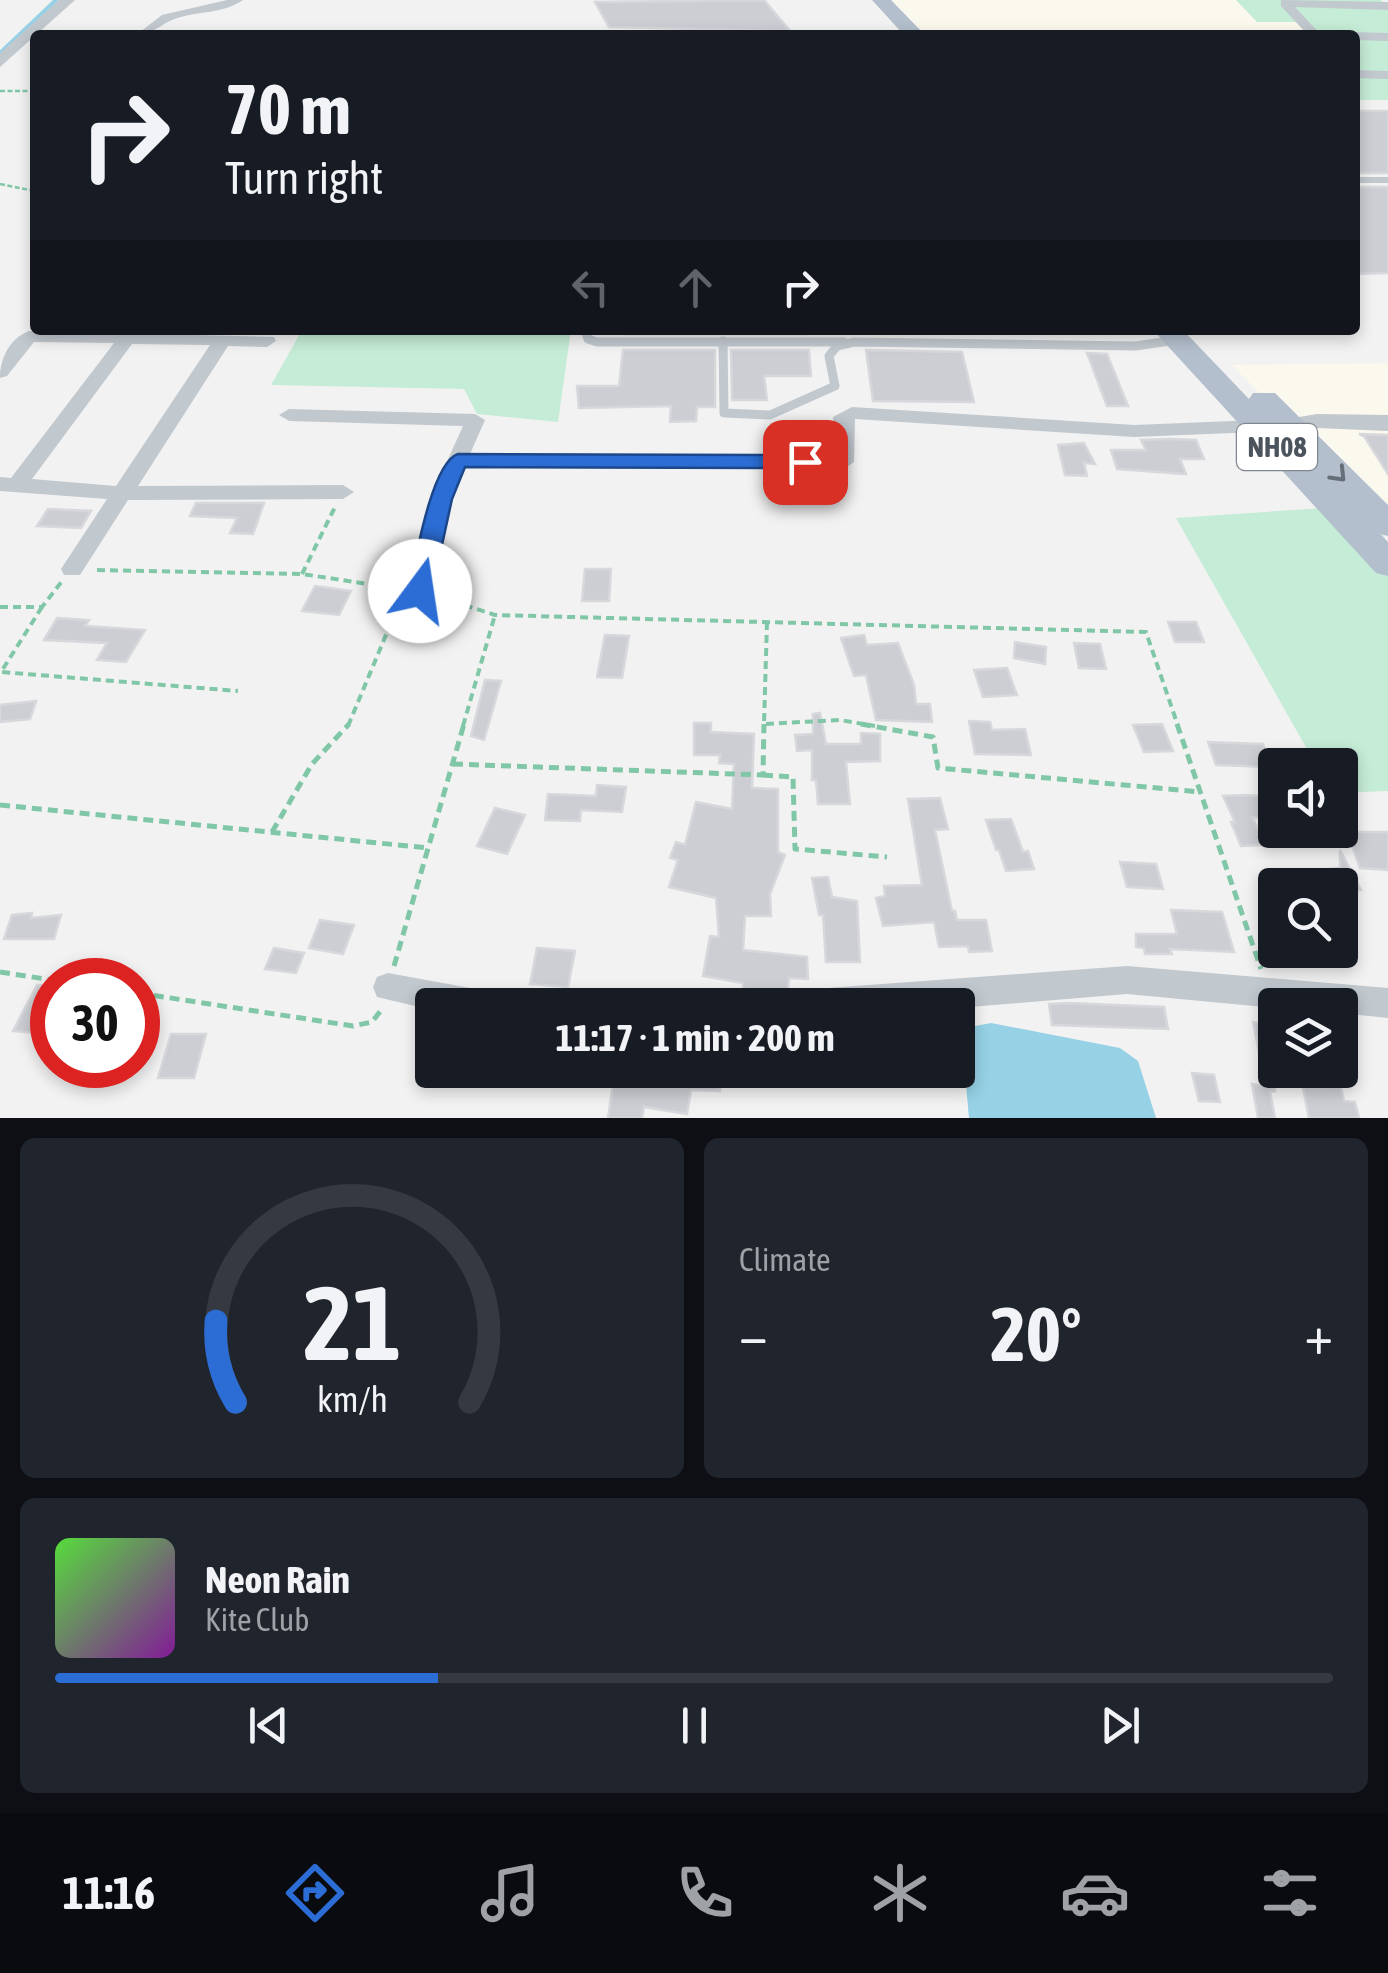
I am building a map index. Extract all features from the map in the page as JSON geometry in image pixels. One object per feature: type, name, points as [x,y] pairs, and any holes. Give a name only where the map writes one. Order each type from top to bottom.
[{"type":"main road","points":[[861,0],[889,30]]},
{"type":"main road","points":[[882,0],[910,30]]},
{"type":"main road","name":"NH08","points":[[1182,335],[1273,426],[1388,526]]},
{"type":"main road","name":"NH08","points":[[1273,426],[1388,564]]},
{"type":"street","points":[[35,30],[68,0]]},
{"type":"street","points":[[146,30],[160,14],[170,10],[228,5],[237,0]]},
{"type":"street","points":[[1310,30],[1284,3],[1388,6]]},
{"type":"street","points":[[0,62],[30,35]]},
{"type":"street","points":[[1360,36],[1388,37]]},
{"type":"street","points":[[1360,74],[1388,75]]},
{"type":"street","points":[[0,372],[29,336],[266,342]]},
{"type":"street","points":[[8,485],[127,338]]},
{"type":"street","points":[[72,569],[222,340]]},
{"type":"street","points":[[458,461],[844,462],[843,416],[852,414],[1134,431],[1330,421],[1388,424]]},
{"type":"street","points":[[289,415],[475,420],[441,499],[413,590]]},
{"type":"street","points":[[8,485],[121,493],[343,492]]},
{"type":"street","points":[[975,992],[1127,980],[1258,989]]},
{"type":"street","points":[[388,986],[415,992]]},
{"type":"street","points":[[1358,1000],[1388,1003]]},
{"type":"lane","points":[[1360,180],[1388,180]]},
{"type":"lane","points":[[587,335],[596,342],[1135,346],[1173,335]]},
{"type":"lane","points":[[1000,335],[1003,344]]},
{"type":"lane","points":[[722,342],[724,414],[770,416],[835,386],[829,356],[837,346],[854,342]]},
{"type":"path","points":[[0,91],[30,91]]},
{"type":"path","points":[[0,184],[30,190]]},
{"type":"path","points":[[302,574],[343,492]]},
{"type":"path","points":[[238,691],[1,672],[42,606],[72,569],[302,574],[413,590],[495,615],[1146,632],[1267,988]]},
{"type":"path","points":[[272,832],[311,762],[326,744],[346,732],[413,590]]},
{"type":"path","points":[[0,607],[42,606]]},
{"type":"path","points":[[160,996],[360,1026],[377,1017],[495,615]]},
{"type":"path","points":[[763,774],[768,622]]},
{"type":"path","points":[[764,724],[840,720],[933,737],[938,768],[1201,792]]},
{"type":"path","points":[[452,764],[793,777],[796,849],[888,857]]},
{"type":"path","points":[[0,804],[428,848]]},
{"type":"path","points":[[0,972],[30,977]]},
{"type":"shaded area","points":[[878,0],[1236,0],[1257,22],[1303,22],[1310,30],[910,30]]},
{"type":"shaded area","points":[[1388,363],[1388,525],[1232,365]]},
{"type":"green space","points":[[1236,0],[1381,0],[1388,9],[1388,100],[1360,100],[1360,30],[1310,30],[1302,22],[1257,22]]},
{"type":"green space","points":[[299,335],[570,335],[558,422],[477,414],[464,389],[271,385]]},
{"type":"green space","points":[[1367,505],[1388,544],[1388,791],[1358,792],[1358,748],[1306,748],[1176,518]]},
{"type":"water","points":[[991,1023],[1120,1048],[1138,1061],[1156,1118],[969,1118],[966,1088],[975,1088],[975,1026]]},
{"type":"building","points":[[764,0],[789,30],[609,27],[595,2]]},
{"type":"building","points":[[1360,111],[1388,111],[1388,173],[1360,173]]},
{"type":"building","points":[[1360,187],[1388,187],[1388,273],[1360,274]]},
{"type":"building","points":[[623,350],[715,350],[715,407],[697,407],[696,421],[670,422],[671,406],[579,408],[577,386],[619,386]]},
{"type":"building","points":[[731,350],[809,350],[811,376],[764,376],[767,400],[732,400]]},
{"type":"building","points":[[866,350],[962,352],[974,402],[873,401]]},
{"type":"building","points":[[1087,353],[1107,354],[1128,406],[1107,406]]},
{"type":"building","points":[[1359,434],[1388,435],[1388,474],[1364,436]]},
{"type":"building","points":[[1141,440],[1196,440],[1204,459],[1180,459],[1186,474],[1117,469],[1111,450],[1146,450]]},
{"type":"building","points":[[1084,443],[1095,464],[1084,463],[1087,476],[1065,475],[1058,445]]},
{"type":"building","points":[[196,503],[264,503],[253,534],[230,533],[237,518],[190,516]]},
{"type":"building","points":[[48,509],[91,511],[81,528],[37,526]]},
{"type":"building","points":[[585,569],[611,569],[609,601],[582,601]]},
{"type":"building","points":[[315,586],[351,591],[339,615],[302,611]]},
{"type":"building","points":[[57,618],[89,620],[85,626],[145,630],[126,662],[97,660],[107,643],[44,640]]},
{"type":"building","points":[[1168,622],[1196,622],[1204,642],[1175,642]]},
{"type":"building","points":[[605,635],[629,636],[622,678],[597,677]]},
{"type":"building","points":[[864,635],[867,645],[898,643],[914,685],[916,704],[930,704],[932,722],[876,720],[866,675],[854,676],[841,638]]},
{"type":"building","points":[[1015,642],[1046,647],[1045,664],[1014,658]]},
{"type":"building","points":[[1074,643],[1100,644],[1106,669],[1079,668]]},
{"type":"building","points":[[1007,668],[1017,695],[983,697],[974,670]]},
{"type":"building","points":[[485,680],[501,681],[484,740],[471,736]]},
{"type":"building","points":[[36,701],[30,719],[0,722],[0,705]]},
{"type":"building","points":[[820,713],[826,744],[861,744],[861,733],[880,734],[880,761],[846,762],[850,804],[818,804],[816,780],[812,780],[812,750],[797,751],[795,735],[813,734],[813,714]]},
{"type":"building","points":[[969,721],[990,722],[992,730],[1025,729],[1031,755],[975,754]]},
{"type":"building","points":[[694,723],[711,723],[711,732],[754,734],[752,788],[778,789],[778,852],[785,855],[770,894],[771,916],[745,916],[743,950],[807,957],[808,979],[789,978],[788,988],[743,988],[743,983],[703,976],[710,936],[719,937],[716,898],[669,887],[678,860],[670,858],[676,842],[685,845],[696,802],[732,809],[734,764],[719,763],[720,755],[694,755]]},
{"type":"building","points":[[1162,724],[1173,751],[1144,752],[1133,725]]},
{"type":"building","points":[[1208,742],[1263,744],[1265,748],[1258,748],[1258,766],[1216,765]]},
{"type":"building","points":[[597,785],[626,787],[622,812],[581,810],[580,821],[545,820],[548,794],[596,796]]},
{"type":"building","points":[[1223,796],[1258,796],[1258,818],[1252,817],[1258,830],[1258,845],[1241,846]]},
{"type":"building","points":[[940,798],[948,829],[935,830],[952,911],[957,920],[986,920],[992,951],[969,952],[968,946],[939,947],[934,922],[883,926],[876,898],[885,896],[884,886],[922,885],[908,799]]},
{"type":"building","points":[[495,808],[525,815],[507,854],[477,846]]},
{"type":"building","points":[[1011,819],[1034,869],[1006,871],[996,850],[986,820]]},
{"type":"building","points":[[1358,832],[1388,832],[1388,870],[1360,868],[1353,848],[1358,848]]},
{"type":"building","points":[[1340,850],[1349,868],[1340,868]]},
{"type":"building","points":[[1120,862],[1156,864],[1163,889],[1127,887]]},
{"type":"building","points":[[828,877],[832,897],[857,901],[860,962],[826,962],[823,915],[819,915],[812,878]]},
{"type":"building","points":[[1171,910],[1222,912],[1234,952],[1170,949],[1172,954],[1145,954],[1144,948],[1136,947],[1136,934],[1177,934]]},
{"type":"building","points":[[32,913],[31,918],[61,915],[54,939],[4,939],[12,915]]},
{"type":"building","points":[[320,920],[354,925],[343,954],[309,948]]},
{"type":"building","points":[[274,948],[304,953],[296,973],[265,969]]},
{"type":"building","points":[[537,948],[575,951],[568,987],[530,984]]},
{"type":"building","points":[[30,998],[30,1033],[13,1031]]},
{"type":"building","points":[[1049,1004],[1164,1007],[1168,1029],[1052,1025]]},
{"type":"building","points":[[171,1034],[206,1034],[194,1078],[160,1078]]},
{"type":"building","points":[[1192,1073],[1214,1075],[1220,1102],[1199,1101]]},
{"type":"building","points":[[1252,1084],[1275,1088],[1270,1092],[1275,1118],[1258,1118]]},
{"type":"building","points":[[612,1088],[720,1088],[691,1090],[687,1114],[644,1107],[642,1118],[608,1118]]},
{"type":"building","points":[[1303,1088],[1341,1088],[1344,1101],[1355,1102],[1359,1118],[1309,1118]]},
{"type":"waterway","points":[[0,53],[56,0]]},
{"type":"route","points":[[420,591],[441,499],[458,461],[805,462]]}]
